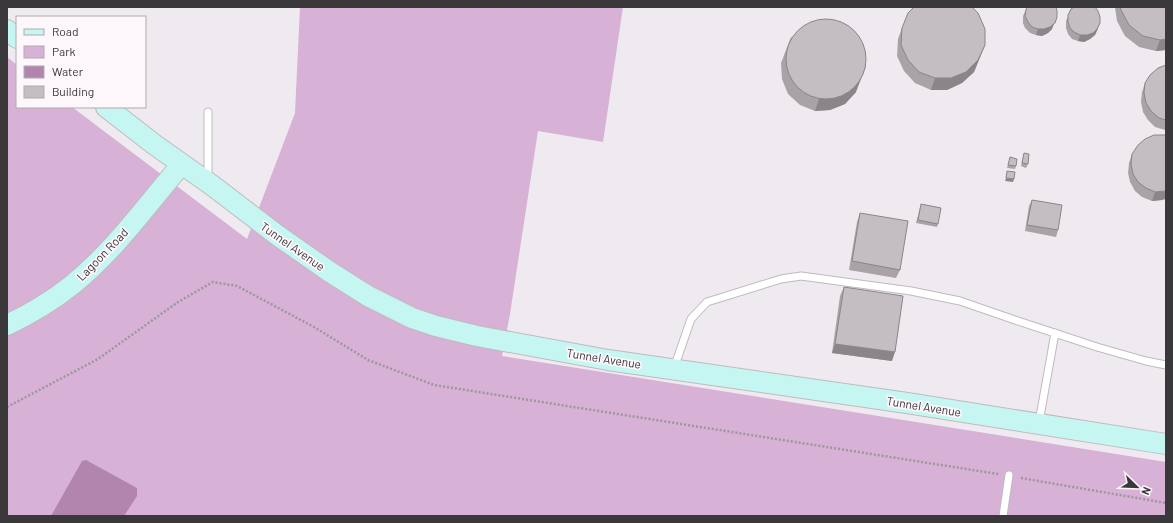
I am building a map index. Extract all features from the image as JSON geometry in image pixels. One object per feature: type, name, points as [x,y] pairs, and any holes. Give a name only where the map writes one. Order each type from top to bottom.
[{"type":"street","points":[[7,30],[16,37]]},
{"type":"street","name":"Tunnel Avenue","points":[[107,108],[181,165],[330,272],[368,296],[412,318],[436,326],[476,336],[608,360],[899,402],[1166,444]]},
{"type":"street","name":"Lagoon Road","points":[[7,325],[36,311],[72,285],[104,256],[181,165]]},
{"type":"lane","points":[[208,112],[208,183]]},
{"type":"lane","points":[[674,369],[691,319],[707,302],[781,278],[801,276],[911,291],[960,301],[1097,347],[1166,364]]},
{"type":"lane","points":[[1039,424],[1055,333]]},
{"type":"lane","points":[[1003,516],[1009,476]]},
{"type":"path","points":[[7,407],[98,359],[178,302],[213,282],[238,286],[314,327],[368,360],[434,385],[1009,476],[1166,503]]},
{"type":"green space","points":[[300,7],[623,7],[603,142],[538,131],[510,314],[502,356],[1166,462],[1166,516],[7,516],[7,57],[16,64],[16,108],[73,108],[247,239],[295,113]]},
{"type":"water","points":[[86,460],[137,488],[137,496],[124,516],[51,516],[82,461]]},
{"type":"building","points":[[914,7],[972,7],[978,13],[985,29],[985,45],[978,60],[966,72],[951,78],[935,78],[919,72],[908,60],[901,45],[902,28],[908,13]]},
{"type":"building","points":[[1027,7],[1056,7],[1057,17],[1055,23],[1044,29],[1032,27],[1025,16]]},
{"type":"building","points":[[1074,7],[1095,7],[1098,11],[1100,23],[1093,33],[1080,35],[1070,28],[1068,15]]},
{"type":"building","points":[[1120,7],[1166,7],[1166,39],[1160,40],[1143,36],[1129,25]]},
{"type":"building","points":[[826,19],[841,22],[854,31],[863,44],[866,59],[863,74],[854,87],[841,96],[826,99],[811,96],[798,87],[789,74],[786,59],[789,44],[798,31],[811,22]]},
{"type":"building","points":[[1166,65],[1166,120],[1159,118],[1151,111],[1146,103],[1144,93],[1145,83],[1150,75],[1158,68]]},
{"type":"building","points":[[1154,135],[1166,135],[1166,191],[1155,192],[1146,188],[1138,182],[1133,174],[1131,164],[1132,154],[1138,145],[1145,139]]},
{"type":"building","points":[[1024,153],[1029,154],[1028,164],[1022,163]]},
{"type":"building","points":[[1010,157],[1017,159],[1016,166],[1008,165]]},
{"type":"building","points":[[1007,171],[1015,172],[1014,179],[1006,178]]},
{"type":"building","points":[[1032,200],[1062,205],[1058,230],[1027,225]]},
{"type":"building","points":[[921,204],[941,208],[938,224],[918,220]]},
{"type":"building","points":[[860,213],[908,221],[900,270],[852,261]]},
{"type":"building","points":[[844,287],[903,296],[895,352],[835,344]]}]
